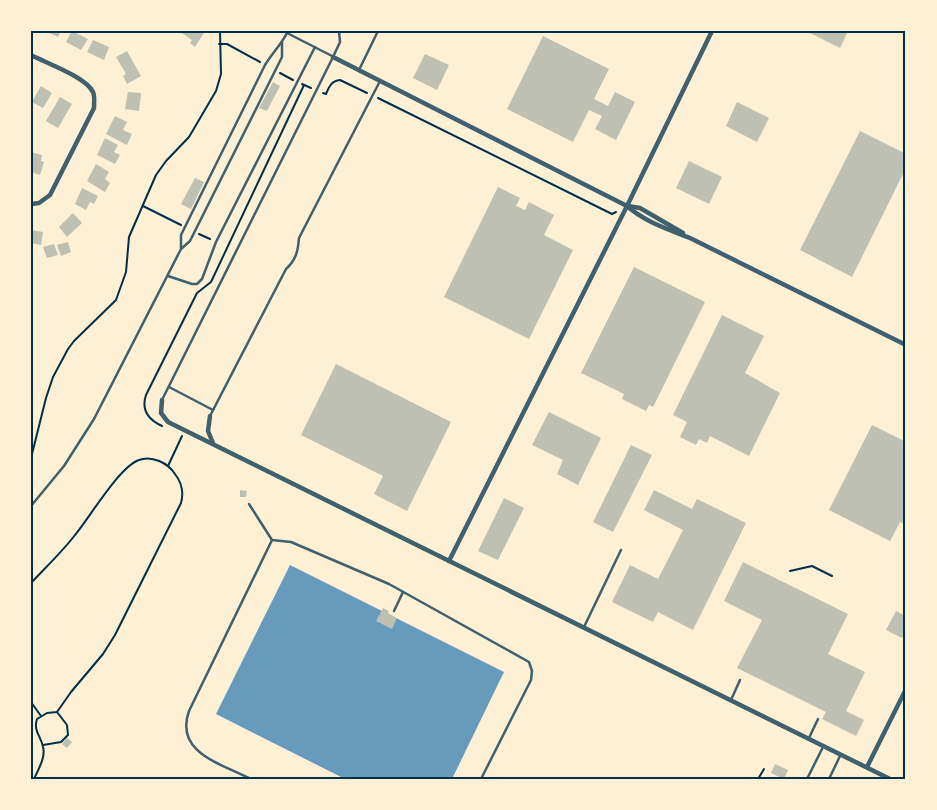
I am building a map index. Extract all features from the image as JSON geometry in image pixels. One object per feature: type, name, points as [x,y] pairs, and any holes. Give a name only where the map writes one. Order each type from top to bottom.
[{"type":"street","points":[[449,560],[627,206],[712,31]]},
{"type":"street","points":[[31,55],[85,82],[93,92],[94,100],[94,108],[50,195],[39,203],[31,204]]},
{"type":"street","points":[[333,57],[627,206],[636,214],[690,238]]},
{"type":"street","points":[[627,206],[640,208],[690,238],[906,344]]},
{"type":"street","points":[[162,400],[161,413],[168,422],[890,779]]},
{"type":"street","points":[[210,416],[208,431],[213,445]]},
{"type":"street","points":[[867,767],[906,689]]},
{"type":"lane","points":[[162,400],[333,57],[340,42],[339,31]]},
{"type":"lane","points":[[359,70],[378,31]]},
{"type":"lane","points":[[31,506],[49,487],[80,443],[98,411],[168,276],[181,248],[181,235],[272,52],[282,42],[288,32],[333,57]]},
{"type":"lane","points":[[181,248],[190,241],[276,71],[282,57],[282,42]]},
{"type":"lane","points":[[168,276],[192,284],[197,284],[202,279],[216,242],[315,47]]},
{"type":"lane","points":[[210,416],[286,269],[298,252],[299,238],[380,81]]},
{"type":"lane","points":[[169,387],[213,410]]},
{"type":"lane","points":[[249,504],[272,540]]},
{"type":"lane","points":[[272,540],[291,542],[403,592],[529,662],[532,671],[530,680],[481,779]]},
{"type":"lane","points":[[251,779],[200,753],[190,743],[185,731],[185,722],[188,711],[272,540]]},
{"type":"lane","points":[[584,627],[621,550]]},
{"type":"lane","points":[[394,611],[403,592]]},
{"type":"lane","points":[[731,700],[740,680]]},
{"type":"lane","points":[[808,738],[818,719]]},
{"type":"lane","points":[[807,779],[824,746]]},
{"type":"lane","points":[[830,778],[841,754]]},
{"type":"path","points":[[31,458],[53,377],[74,341],[116,300],[126,272],[129,237],[156,175],[166,161],[190,137],[216,91],[221,74],[220,31]]},
{"type":"path","points":[[219,44],[227,44],[265,65]]},
{"type":"path","points":[[276,71],[326,94],[333,82],[340,80],[612,214],[627,206]]},
{"type":"path","points":[[228,248],[304,85]]},
{"type":"path","points":[[168,466],[175,452]]},
{"type":"path","points":[[31,583],[76,535],[125,468],[144,458],[158,461],[168,466],[178,478],[182,488],[181,502],[115,636],[103,654],[71,692],[58,712]]},
{"type":"path","points":[[790,571],[812,566],[832,576]]},
{"type":"path","points":[[31,702],[41,716]]},
{"type":"path","points":[[34,779],[44,752],[36,729],[37,720],[51,712],[58,712]]},
{"type":"path","points":[[42,745],[61,742],[68,735],[67,726],[58,712]]},
{"type":"path","points":[[758,779],[764,769]]},
{"type":"water","points":[[290,565],[504,672],[452,779],[345,779],[216,714]]},
{"type":"building","points":[[45,31],[61,31],[58,37]]},
{"type":"building","points":[[72,31],[88,39],[81,50],[66,42]]},
{"type":"building","points":[[183,31],[205,31],[195,47],[190,43],[192,40],[182,33]]},
{"type":"building","points":[[806,31],[848,31],[840,48]]},
{"type":"building","points":[[543,36],[609,69],[594,99],[608,106],[615,92],[635,102],[616,140],[595,129],[602,116],[589,110],[573,142],[507,109]]},
{"type":"building","points":[[93,40],[109,47],[104,60],[87,52]]},
{"type":"building","points":[[127,51],[141,76],[127,84],[123,76],[126,74],[116,57]]},
{"type":"building","points":[[425,54],[449,65],[437,90],[413,78]]},
{"type":"building","points":[[273,82],[280,86],[267,111],[259,108]]},
{"type":"building","points":[[41,86],[52,93],[43,108],[32,102]]},
{"type":"building","points":[[128,92],[141,93],[139,111],[125,109]]},
{"type":"building","points":[[60,97],[72,104],[58,128],[46,121]]},
{"type":"building","points":[[737,102],[769,118],[757,142],[726,126]]},
{"type":"building","points":[[115,116],[127,122],[123,130],[132,134],[127,145],[106,134]]},
{"type":"building","points":[[860,131],[906,154],[906,168],[852,277],[800,250]]},
{"type":"building","points":[[105,138],[118,145],[114,152],[120,155],[115,164],[97,155]]},
{"type":"building","points":[[31,152],[42,155],[41,161],[44,162],[40,175],[31,172]]},
{"type":"building","points":[[689,161],[722,177],[709,204],[676,188]]},
{"type":"building","points":[[96,164],[109,172],[105,179],[110,183],[105,192],[87,181]]},
{"type":"building","points":[[195,178],[204,182],[191,209],[181,204]]},
{"type":"building","points":[[498,187],[520,198],[516,206],[525,210],[529,202],[554,215],[544,235],[573,250],[529,339],[444,297]]},
{"type":"building","points":[[82,188],[98,196],[94,204],[90,202],[86,210],[75,204]]},
{"type":"building","points":[[73,213],[82,223],[67,237],[59,227]]},
{"type":"building","points":[[31,230],[43,232],[41,245],[31,243]]},
{"type":"building","points":[[68,242],[71,252],[61,256],[57,245]]},
{"type":"building","points":[[54,244],[58,255],[47,258],[43,247]]},
{"type":"building","points":[[634,267],[705,302],[653,407],[649,405],[646,411],[622,399],[624,394],[581,373]]},
{"type":"building","points":[[722,315],[764,336],[745,373],[780,393],[749,456],[710,436],[707,443],[699,439],[696,445],[680,437],[687,422],[673,415]]},
{"type":"building","points":[[336,364],[451,422],[407,511],[374,494],[383,476],[301,435]]},
{"type":"building","points":[[549,412],[601,438],[578,485],[557,474],[563,460],[532,445]]},
{"type":"building","points":[[872,425],[906,442],[906,525],[900,522],[890,541],[829,510]]},
{"type":"building","points":[[631,445],[652,455],[613,532],[593,522]]},
{"type":"building","points":[[240,490],[247,491],[246,497],[240,497]]},
{"type":"building","points":[[654,490],[692,509],[697,499],[746,523],[693,630],[658,612],[653,622],[612,602],[630,565],[658,579],[683,530],[644,510]]},
{"type":"building","points":[[504,498],[524,508],[498,560],[478,551]]},
{"type":"building","points":[[743,562],[848,614],[828,654],[865,672],[846,711],[864,720],[856,736],[822,719],[826,712],[737,668],[762,620],[724,601]]},
{"type":"building","points":[[383,608],[397,618],[392,629],[376,621]]},
{"type":"building","points":[[896,611],[906,616],[906,631],[902,638],[886,630]]},
{"type":"building","points":[[67,738],[72,742],[67,748],[62,744]]},
{"type":"building","points":[[775,764],[788,770],[784,779],[771,773]]}]
